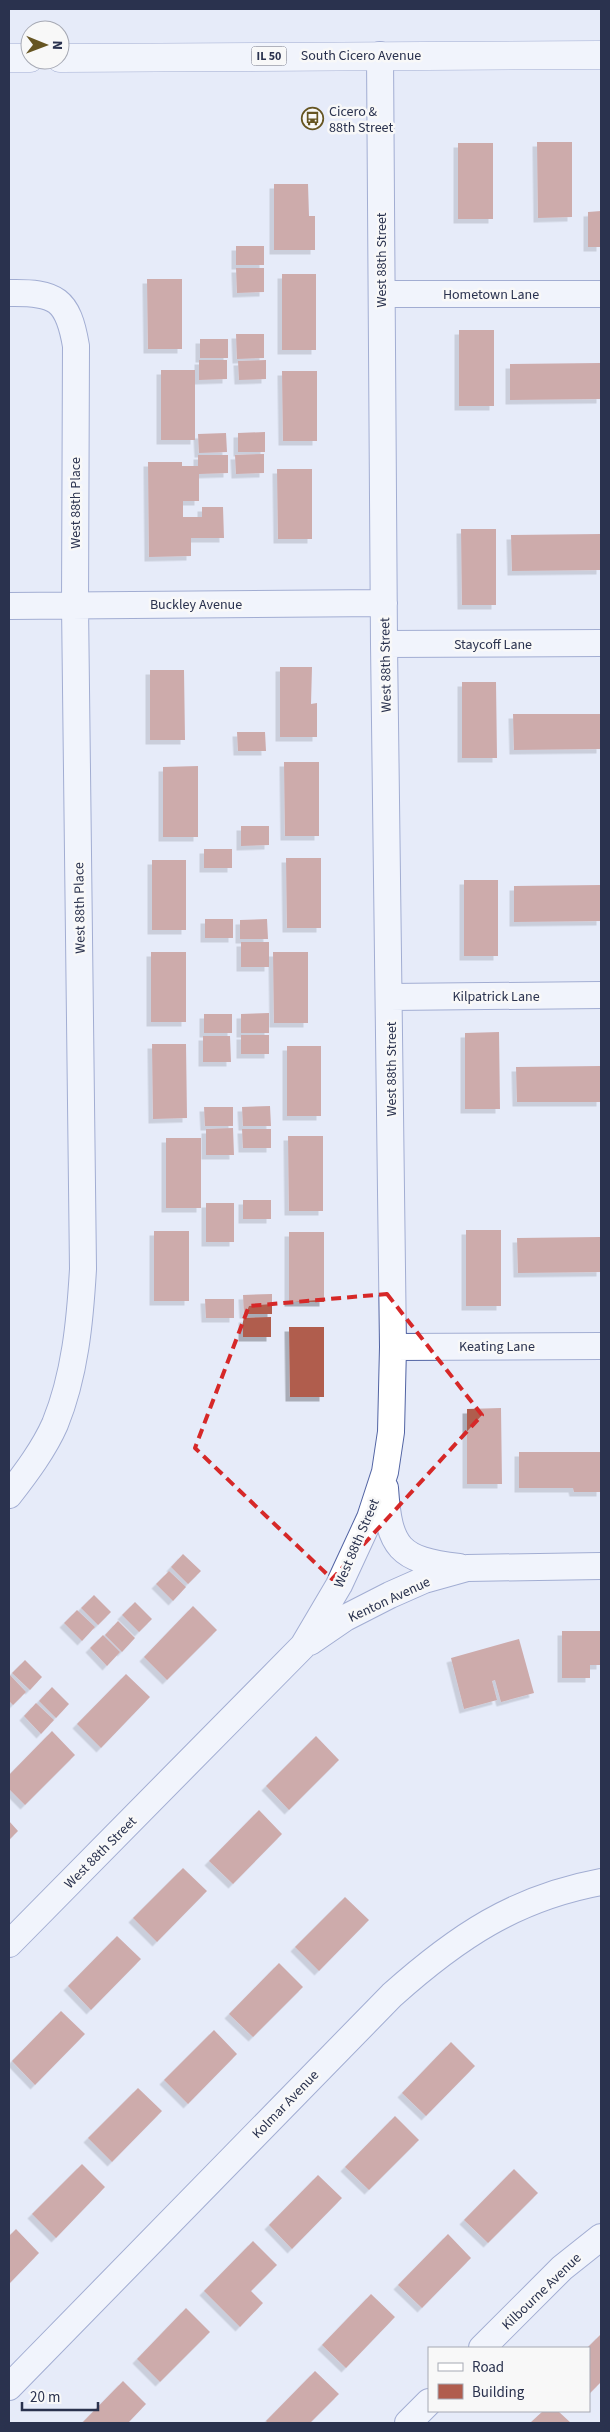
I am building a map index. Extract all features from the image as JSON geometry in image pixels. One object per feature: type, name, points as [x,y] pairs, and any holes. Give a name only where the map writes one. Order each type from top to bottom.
[{"type":"main road","name":"South Cicero Avenue","points":[[70,58],[601,55]]},
{"type":"street","name":"West 88th Street","points":[[9,1944],[303,1646],[340,1585],[370,1518],[384,1472],[391,1432],[393,1347],[384,644],[380,55]]},
{"type":"street","name":"West 88th Place","points":[[9,293],[32,292],[51,297],[64,306],[72,322],[76,346],[75,605],[84,1269],[80,1323],[70,1377],[55,1424],[30,1467],[9,1495]]},
{"type":"street","name":"Hometown Lane","points":[[382,294],[601,294]]},
{"type":"street","name":"Buckley Avenue","points":[[9,606],[384,603]]},
{"type":"street","name":"Staycoff Lane","points":[[384,644],[601,643]]},
{"type":"street","name":"Kilpatrick Lane","points":[[390,997],[601,995]]},
{"type":"street","name":"Keating Lane","points":[[393,1347],[601,1346]]},
{"type":"street","points":[[384,1472],[387,1520],[394,1539],[403,1551],[418,1560],[467,1568]]},
{"type":"street","name":"Kenton Avenue","points":[[303,1646],[345,1618],[390,1595],[424,1580],[467,1568],[601,1566]]},
{"type":"street","name":"Kolmar Avenue","points":[[9,2387],[392,1995],[432,1959],[472,1931],[510,1911],[547,1895],[601,1882]]},
{"type":"street","name":"Kilbourne Avenue","points":[[483,2347],[562,2268],[601,2237]]},
{"type":"street","points":[[408,2423],[428,2403]]},
{"type":"highlighted area","points":[[387,1294],[482,1415],[332,1579],[195,1448],[249,1306]]},
{"type":"building","points":[[537,142],[572,142],[572,217],[538,218]]},
{"type":"building","points":[[458,143],[493,143],[493,219],[458,219]]},
{"type":"building","points":[[274,184],[308,184],[309,216],[315,216],[315,250],[274,250]]},
{"type":"building","points":[[601,211],[601,247],[588,247],[588,212]]},
{"type":"building","points":[[236,246],[264,246],[264,265],[236,265]]},
{"type":"building","points":[[236,268],[264,268],[264,292],[237,293]]},
{"type":"building","points":[[282,274],[316,274],[316,350],[282,350]]},
{"type":"building","points":[[147,279],[182,279],[182,349],[148,349]]},
{"type":"building","points":[[459,330],[494,330],[494,406],[459,406]]},
{"type":"building","points":[[236,334],[264,334],[264,358],[237,359]]},
{"type":"building","points":[[200,339],[228,339],[228,358],[200,358]]},
{"type":"building","points":[[199,360],[227,360],[227,379],[199,380]]},
{"type":"building","points":[[266,360],[266,379],[239,380],[238,361]]},
{"type":"building","points":[[601,363],[601,399],[510,400],[510,364]]},
{"type":"building","points":[[161,370],[195,370],[195,440],[161,440]]},
{"type":"building","points":[[282,371],[317,371],[317,441],[283,441]]},
{"type":"building","points":[[265,432],[265,452],[238,452],[238,433]]},
{"type":"building","points":[[226,433],[227,452],[199,453],[198,434]]},
{"type":"building","points":[[264,454],[264,473],[236,474],[235,455]]},
{"type":"building","points":[[198,455],[228,455],[228,473],[199,474],[199,501],[183,501],[183,517],[202,517],[202,507],[223,507],[224,538],[191,538],[191,556],[149,557],[148,462],[182,462],[182,466],[198,466]]},
{"type":"building","points":[[277,469],[312,469],[312,539],[278,539]]},
{"type":"building","points":[[461,529],[496,529],[496,605],[462,605]]},
{"type":"building","points":[[601,534],[601,570],[512,571],[511,535]]},
{"type":"building","points":[[280,667],[312,667],[311,704],[317,703],[317,737],[280,737]]},
{"type":"building","points":[[150,670],[184,670],[185,740],[150,740]]},
{"type":"building","points":[[462,682],[496,682],[497,758],[462,758]]},
{"type":"building","points":[[513,714],[601,714],[601,749],[514,750]]},
{"type":"building","points":[[237,732],[265,732],[266,751],[238,751]]},
{"type":"building","points":[[284,762],[319,762],[319,836],[285,836]]},
{"type":"building","points":[[198,766],[198,837],[163,837],[163,767]]},
{"type":"building","points":[[241,826],[269,826],[269,845],[241,846]]},
{"type":"building","points":[[204,849],[232,849],[232,868],[204,868]]},
{"type":"building","points":[[286,858],[321,858],[321,928],[287,928]]},
{"type":"building","points":[[152,860],[186,860],[186,930],[152,930]]},
{"type":"building","points":[[464,880],[498,880],[498,956],[464,956]]},
{"type":"building","points":[[601,885],[601,921],[514,922],[514,886]]},
{"type":"building","points":[[205,919],[233,919],[233,938],[205,938]]},
{"type":"building","points":[[267,919],[268,939],[240,939],[240,920]]},
{"type":"building","points":[[241,942],[269,942],[269,967],[241,967]]},
{"type":"building","points":[[151,952],[186,952],[186,1022],[151,1022]]},
{"type":"building","points":[[273,952],[308,952],[308,1023],[274,1023]]},
{"type":"building","points":[[269,1013],[269,1033],[241,1033],[241,1014]]},
{"type":"building","points":[[204,1014],[232,1014],[232,1033],[204,1033]]},
{"type":"building","points":[[499,1032],[500,1109],[465,1109],[465,1033]]},
{"type":"building","points":[[241,1035],[269,1035],[269,1054],[241,1054]]},
{"type":"building","points":[[203,1036],[230,1036],[231,1062],[203,1062]]},
{"type":"building","points":[[152,1044],[186,1044],[187,1118],[153,1119]]},
{"type":"building","points":[[287,1046],[321,1046],[321,1116],[287,1116]]},
{"type":"building","points":[[601,1066],[601,1102],[517,1102],[516,1067]]},
{"type":"building","points":[[270,1106],[271,1126],[243,1126],[242,1107]]},
{"type":"building","points":[[204,1107],[233,1107],[233,1126],[205,1126]]},
{"type":"building","points":[[233,1128],[234,1155],[206,1155],[206,1129]]},
{"type":"building","points":[[242,1129],[271,1129],[271,1148],[243,1148]]},
{"type":"building","points":[[288,1136],[323,1136],[323,1211],[289,1211]]},
{"type":"building","points":[[166,1138],[201,1138],[201,1208],[166,1208]]},
{"type":"building","points":[[243,1200],[271,1200],[271,1219],[243,1219]]},
{"type":"building","points":[[206,1203],[234,1203],[234,1242],[206,1242]]},
{"type":"building","points":[[466,1230],[501,1230],[501,1306],[466,1306]]},
{"type":"building","points":[[154,1231],[189,1231],[189,1301],[154,1301]]},
{"type":"building","points":[[289,1232],[324,1232],[324,1302],[289,1302]]},
{"type":"building","points":[[601,1237],[601,1272],[518,1273],[517,1238]]},
{"type":"building","points":[[272,1294],[272,1314],[244,1314],[243,1295]]},
{"type":"building","points":[[205,1299],[234,1299],[234,1318],[206,1318]]},
{"type":"building","points":[[271,1317],[271,1337],[243,1337],[243,1318]]},
{"type":"building","points":[[289,1327],[324,1327],[324,1397],[290,1397]]},
{"type":"building","points":[[501,1408],[502,1484],[467,1484],[467,1409]]},
{"type":"building","points":[[519,1452],[601,1452],[601,1492],[574,1492],[573,1488],[519,1488]]},
{"type":"building","points":[[183,1554],[201,1571],[188,1584],[171,1567]]},
{"type":"building","points":[[169,1571],[186,1587],[173,1601],[156,1584]]},
{"type":"building","points":[[94,1595],[111,1612],[98,1625],[81,1608]]},
{"type":"building","points":[[135,1602],[152,1619],[139,1632],[122,1615]]},
{"type":"building","points":[[193,1606],[217,1630],[167,1680],[144,1657]]},
{"type":"building","points":[[77,1610],[95,1627],[82,1641],[64,1623]]},
{"type":"building","points":[[118,1621],[135,1638],[122,1652],[105,1635]]},
{"type":"building","points":[[562,1631],[601,1631],[601,1665],[590,1665],[590,1678],[562,1678]]},
{"type":"building","points":[[103,1635],[120,1652],[107,1666],[90,1648]]},
{"type":"building","points":[[519,1639],[534,1693],[501,1702],[495,1680],[492,1681],[497,1700],[464,1709],[451,1658]]},
{"type":"building","points":[[25,1660],[42,1677],[30,1690],[12,1673]]},
{"type":"building","points":[[9,1674],[26,1692],[13,1705],[9,1701]]},
{"type":"building","points":[[126,1674],[150,1697],[101,1748],[77,1724]]},
{"type":"building","points":[[52,1687],[69,1704],[56,1718],[39,1701]]},
{"type":"building","points":[[36,1703],[54,1720],[41,1734],[24,1716]]},
{"type":"building","points":[[52,1731],[75,1755],[25,1805],[9,1789],[9,1775]]},
{"type":"building","points":[[316,1736],[339,1760],[289,1810],[266,1786]]},
{"type":"building","points":[[259,1810],[282,1834],[233,1884],[209,1861]]},
{"type":"building","points":[[9,1821],[18,1831],[9,1840]]},
{"type":"building","points":[[183,1868],[207,1891],[157,1942],[133,1918]]},
{"type":"building","points":[[345,1897],[369,1920],[319,1971],[295,1947]]},
{"type":"building","points":[[117,1936],[141,1959],[91,2010],[68,1986]]},
{"type":"building","points":[[279,1963],[303,1987],[253,2037],[229,2014]]},
{"type":"building","points":[[61,2011],[85,2034],[35,2085],[12,2061]]},
{"type":"building","points":[[214,2030],[237,2054],[188,2104],[164,2080]]},
{"type":"building","points":[[451,2042],[475,2066],[426,2116],[402,2093]]},
{"type":"building","points":[[138,2088],[162,2111],[112,2162],[88,2138]]},
{"type":"building","points":[[395,2116],[419,2140],[369,2190],[345,2167]]},
{"type":"building","points":[[82,2164],[105,2187],[56,2238],[32,2214]]},
{"type":"building","points":[[514,2169],[538,2193],[488,2243],[464,2220]]},
{"type":"building","points":[[318,2175],[342,2198],[292,2249],[269,2225]]},
{"type":"building","points":[[16,2229],[39,2253],[9,2284],[9,2236]]},
{"type":"building","points":[[448,2234],[471,2258],[422,2308],[398,2285]]},
{"type":"building","points":[[253,2241],[277,2265],[251,2291],[263,2303],[240,2327],[204,2291]]},
{"type":"building","points":[[371,2294],[395,2317],[346,2368],[322,2345]]},
{"type":"building","points":[[186,2308],[210,2332],[160,2382],[137,2359]]},
{"type":"building","points":[[601,2334],[601,2382],[590,2393],[590,2347],[588,2347]]},
{"type":"building","points":[[315,2371],[339,2394],[310,2423],[268,2423],[266,2421]]},
{"type":"building","points":[[123,2381],[146,2404],[128,2423],[82,2423]]},
{"type":"building","points":[[542,2412],[559,2412],[571,2423],[530,2423]]},
{"type":"place","name":"Cicero & 88th Street","points":[[313,119]]}]
